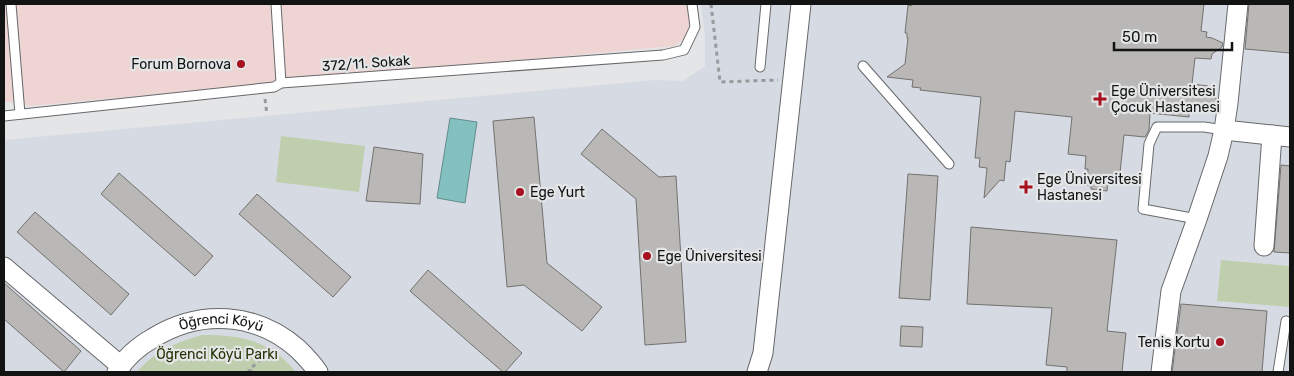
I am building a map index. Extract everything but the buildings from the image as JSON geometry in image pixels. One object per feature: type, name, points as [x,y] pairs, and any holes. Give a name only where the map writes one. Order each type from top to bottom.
[{"type":"street","points":[[757,372],[764,353],[801,4]]},
{"type":"street","points":[[1161,372],[1170,291],[1197,219],[1218,156],[1224,130],[1238,4]]},
{"type":"street","points":[[1224,130],[1281,136],[1264,246]]},
{"type":"street","name":"Öğrenci Köyü","points":[[4,267],[119,369],[142,344],[168,328],[197,319],[227,318],[257,324],[284,337],[312,362],[318,372]]},
{"type":"street","points":[[764,353],[771,372]]},
{"type":"lane","points":[[11,4],[20,114]]},
{"type":"lane","name":"372/11. Sokak","points":[[4,116],[274,87],[282,83],[663,54],[684,50],[695,27],[692,4]]},
{"type":"lane","points":[[760,67],[766,4]]},
{"type":"lane","points":[[277,6],[282,83]]},
{"type":"lane","points":[[863,66],[949,164]]},
{"type":"lane","points":[[1197,219],[1143,209],[1149,144],[1157,127],[1204,127],[1224,130]]},
{"type":"lane","points":[[1278,372],[1286,321]]},
{"type":"path","points":[[711,4],[720,82],[793,79]]},
{"type":"path","points":[[252,372],[249,370],[284,337]]},
{"type":"shaded area","name":"Forum Bornova","points":[[4,4],[687,4],[690,23],[685,39],[674,46],[30,106],[4,101]]},
{"type":"shaded area","name":"Ege Üniversitesi","points":[[701,4],[1290,4],[1290,372],[4,372],[4,140],[655,80],[683,81],[705,66],[705,36]]},
{"type":"green space","points":[[281,136],[365,146],[359,192],[276,182]]},
{"type":"green space","points":[[1221,260],[1290,266],[1290,307],[1217,301]]},
{"type":"green space","name":"Öğrenci Köyü Parkı","points":[[202,335],[242,338],[265,346],[286,361],[296,372],[137,372],[151,358],[166,348]]},
{"type":"water","points":[[450,118],[477,122],[465,203],[437,198]]},
{"type":"place","name":"Forum Bornova","points":[[241,64]]},
{"type":"place","name":"Ege Üniversitesi Çocuk Hastanesi","points":[[1100,99]]},
{"type":"place","name":"Ege Üniversitesi Hastanesi","points":[[1026,187]]},
{"type":"place","name":"Ege Yurt","points":[[520,192]]},
{"type":"place","name":"Ege Üniversitesi","points":[[647,256]]},
{"type":"place","name":"Tenis Kortu","points":[[1220,342]]}]
